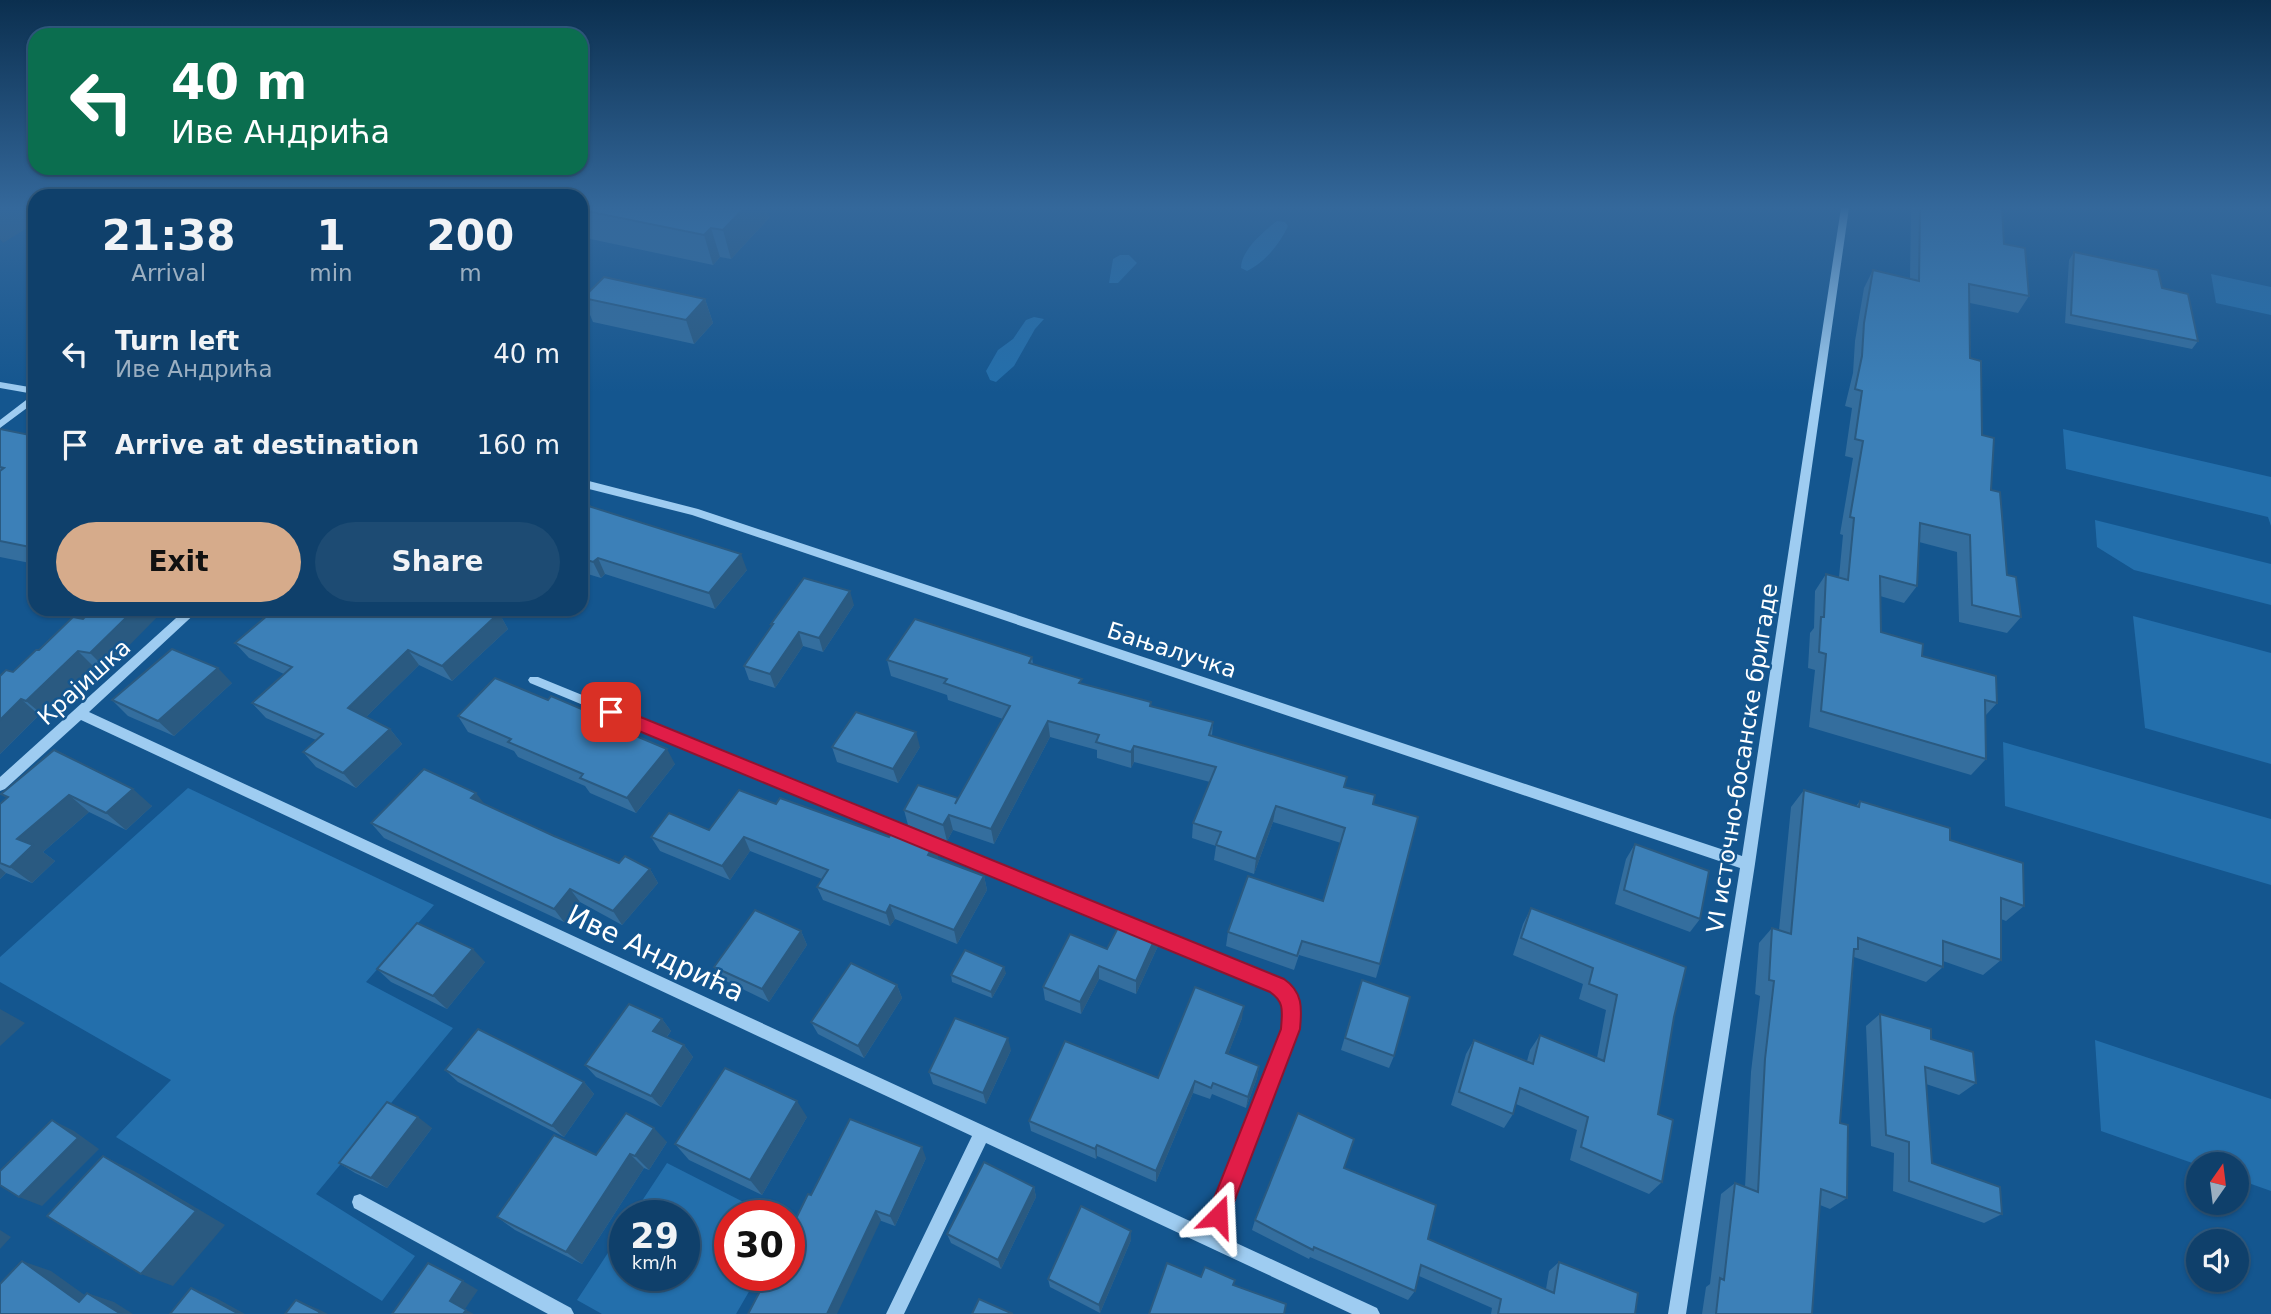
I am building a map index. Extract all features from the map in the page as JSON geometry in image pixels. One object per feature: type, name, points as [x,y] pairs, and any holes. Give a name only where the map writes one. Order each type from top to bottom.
[{"type":"street","name":"VI источно-босанске бригаде","points":[[1677,1314],[1748,864],[1836,269]]},
{"type":"street","points":[[0,385],[28,390]]},
{"type":"street","points":[[0,425],[28,403]]},
{"type":"street","name":"Бањалучка","points":[[588,484],[694,512],[1748,864]]},
{"type":"street","name":"Крајишка","points":[[0,785],[186,616]]},
{"type":"street","points":[[534,680],[1277,985],[1287,992],[1292,1004],[1290,1029],[1209,1239]]},
{"type":"street","name":"Иве Андрића","points":[[81,714],[1371,1314]]},
{"type":"street","points":[[895,1314],[982,1133]]},
{"type":"street","points":[[360,1202],[565,1314]]},
{"type":"shaded area","points":[[1111,269],[1131,269],[1118,283],[1109,283]]},
{"type":"shaded area","points":[[2211,274],[2271,287],[2271,315],[2216,303]]},
{"type":"shaded area","points":[[1034,317],[1044,319],[1035,329],[1014,366],[996,382],[990,380],[986,371],[998,350],[1013,339],[1026,320]]},
{"type":"shaded area","points":[[2063,429],[2271,477],[2271,526],[2268,517],[2066,469]]},
{"type":"shaded area","points":[[2095,520],[2271,564],[2271,605],[2134,570],[2097,547]]},
{"type":"shaded area","points":[[2133,616],[2271,653],[2271,764],[2145,728]]},
{"type":"shaded area","points":[[2003,742],[2271,819],[2271,885],[2005,806]]},
{"type":"shaded area","points":[[188,788],[434,905],[366,982],[453,1028],[316,1194],[415,1256],[382,1301],[116,1137],[171,1080],[0,982],[0,957]]},
{"type":"shaded area","points":[[2095,1040],[2271,1099],[2271,1191],[2249,1183],[2249,1152],[2186,1152],[2186,1161],[2101,1131]]},
{"type":"shaded area","points":[[667,1163],[740,1200],[714,1200],[714,1291],[749,1291],[736,1314],[602,1314],[577,1300],[609,1251],[609,1291],[700,1291],[700,1200],[643,1200]]},
{"type":"building","points":[[1919,269],[2027,269],[2029,296],[1969,284],[1970,358],[1981,361],[1982,435],[1994,438],[1991,490],[2000,492],[2007,575],[2016,577],[2021,617],[1972,605],[1970,535],[1920,523],[1917,586],[1880,576],[1881,632],[1923,644],[1922,656],[1996,676],[1997,703],[1985,700],[1986,759],[1821,711],[1826,654],[1819,652],[1826,574],[1848,580],[1854,518],[1850,517],[1863,441],[1855,439],[1862,391],[1855,389],[1873,270],[1919,281]]},
{"type":"building","points":[[2073,269],[2155,269],[2158,270],[2162,288],[2188,294],[2198,341],[2071,315]]},
{"type":"building","points":[[604,277],[705,299],[686,320],[588,299],[588,293]]},
{"type":"building","points":[[0,429],[28,435],[28,547],[0,541],[0,471],[4,468],[0,467]]},
{"type":"building","points":[[588,506],[741,554],[709,593],[598,558],[593,562],[588,560]]},
{"type":"building","points":[[804,578],[850,591],[819,638],[799,632],[770,674],[744,666],[771,624]]},
{"type":"building","points":[[86,616],[128,616],[90,653],[78,651],[26,701],[21,699],[0,720],[0,676],[6,670],[13,672],[73,617],[83,619]]},
{"type":"building","points":[[267,616],[496,616],[442,666],[408,650],[348,708],[390,729],[343,773],[303,752],[323,734],[252,703],[292,667],[235,643]]},
{"type":"building","points":[[915,619],[1032,657],[1029,663],[1082,679],[1079,683],[1151,702],[1150,706],[1213,722],[1209,735],[1347,777],[1344,787],[1375,795],[1373,804],[1418,817],[1380,964],[1302,941],[1297,956],[1228,932],[1248,876],[1323,901],[1345,828],[1276,806],[1256,859],[1216,845],[1221,832],[1193,823],[1216,767],[1134,746],[1131,752],[1096,742],[1099,735],[1048,721],[991,829],[949,815],[943,825],[904,810],[918,785],[958,798],[955,804],[1010,706],[944,683],[947,679],[887,660]]},
{"type":"building","points":[[172,649],[218,668],[158,721],[112,700]]},
{"type":"building","points":[[495,678],[548,700],[551,696],[591,713],[588,716],[667,749],[627,798],[580,778],[583,774],[508,742],[511,739],[458,716]]},
{"type":"building","points":[[856,712],[916,732],[893,769],[832,747]]},
{"type":"building","points":[[54,750],[133,789],[106,813],[69,795],[17,839],[33,845],[10,867],[0,863],[0,804],[8,797],[1,794]]},
{"type":"building","points":[[424,769],[476,793],[471,798],[554,836],[619,863],[625,856],[650,869],[613,911],[570,889],[554,909],[371,823]]},
{"type":"building","points":[[739,790],[776,804],[780,798],[889,837],[896,825],[936,841],[928,855],[984,876],[954,930],[890,905],[886,913],[817,887],[828,870],[744,837],[722,866],[651,837],[669,813],[709,830]]},
{"type":"building","points":[[1804,790],[1859,807],[1860,801],[1950,828],[1950,840],[2023,863],[2024,906],[2001,898],[2001,960],[1943,941],[1943,967],[1858,938],[1858,949],[1854,949],[1840,1123],[1848,1125],[1847,1198],[1821,1189],[1812,1314],[1716,1314],[1720,1278],[1724,1280],[1735,1183],[1758,1192],[1765,1059],[1774,981],[1769,980],[1772,928],[1791,934]]},
{"type":"building","points":[[1635,844],[1709,871],[1700,919],[1624,890]]},
{"type":"building","points":[[1531,908],[1686,967],[1674,1017],[1658,1114],[1673,1120],[1662,1182],[1581,1147],[1588,1117],[1520,1088],[1513,1114],[1459,1092],[1474,1040],[1533,1064],[1540,1035],[1604,1061],[1617,995],[1589,984],[1593,968],[1521,938]]},
{"type":"building","points":[[755,910],[801,931],[762,989],[714,967]]},
{"type":"building","points":[[1123,918],[1158,932],[1136,981],[1099,966],[1080,1002],[1043,987],[1070,934],[1107,949]]},
{"type":"building","points":[[417,923],[473,949],[433,996],[377,969]]},
{"type":"building","points":[[965,950],[1004,967],[991,992],[951,975]]},
{"type":"building","points":[[851,963],[897,985],[858,1046],[811,1022]]},
{"type":"building","points":[[1362,980],[1410,997],[1394,1056],[1345,1038]]},
{"type":"building","points":[[1195,987],[1244,1006],[1226,1053],[1259,1066],[1248,1097],[1213,1083],[1211,1088],[1195,1081],[1156,1171],[1097,1145],[1095,1149],[1029,1121],[1065,1041],[1158,1078]]},
{"type":"building","points":[[629,1004],[662,1019],[653,1031],[684,1045],[651,1096],[585,1065]]},
{"type":"building","points":[[1880,1014],[1931,1029],[1931,1039],[1973,1052],[1976,1083],[1925,1067],[1932,1163],[2000,1187],[2002,1214],[1909,1181],[1909,1142],[1886,1135]]},
{"type":"building","points":[[955,1018],[1008,1038],[983,1093],[929,1072]]},
{"type":"building","points":[[478,1029],[584,1082],[552,1126],[445,1070]]},
{"type":"building","points":[[725,1068],[797,1101],[750,1180],[675,1144]]},
{"type":"building","points":[[387,1102],[418,1117],[371,1178],[339,1163]]},
{"type":"building","points":[[626,1113],[654,1128],[635,1156],[630,1154],[566,1252],[497,1217],[554,1135],[596,1155]]},
{"type":"building","points":[[1298,1113],[1354,1139],[1344,1168],[1436,1205],[1428,1239],[1554,1293],[1559,1262],[1638,1293],[1635,1314],[1498,1314],[1501,1299],[1421,1265],[1415,1291],[1314,1247],[1313,1250],[1255,1220]]},
{"type":"building","points":[[850,1119],[922,1147],[890,1216],[876,1211],[827,1314],[748,1314],[760,1291],[805,1291],[805,1200],[808,1194],[811,1195]]},
{"type":"building","points":[[52,1120],[78,1138],[19,1197],[0,1185],[0,1171]]},
{"type":"building","points":[[103,1156],[196,1211],[141,1274],[47,1216]]},
{"type":"building","points":[[984,1162],[1034,1187],[998,1260],[947,1234]]},
{"type":"building","points":[[1081,1206],[1131,1231],[1099,1305],[1048,1279]]},
{"type":"building","points":[[22,1261],[79,1302],[87,1293],[121,1314],[0,1314],[0,1284]]},
{"type":"building","points":[[428,1263],[463,1281],[450,1301],[466,1310],[463,1314],[392,1314]]},
{"type":"building","points":[[1167,1263],[1201,1277],[1205,1267],[1235,1280],[1233,1285],[1286,1304],[1284,1314],[1149,1314]]},
{"type":"building","points":[[191,1288],[239,1314],[170,1314]]},
{"type":"building","points":[[979,1299],[1013,1314],[972,1314]]},
{"type":"building","points":[[296,1300],[320,1312],[285,1314]]},
{"type":"route","points":[[611,712],[1277,985],[1287,992],[1292,1004],[1290,1029],[1218,1216]]}]
